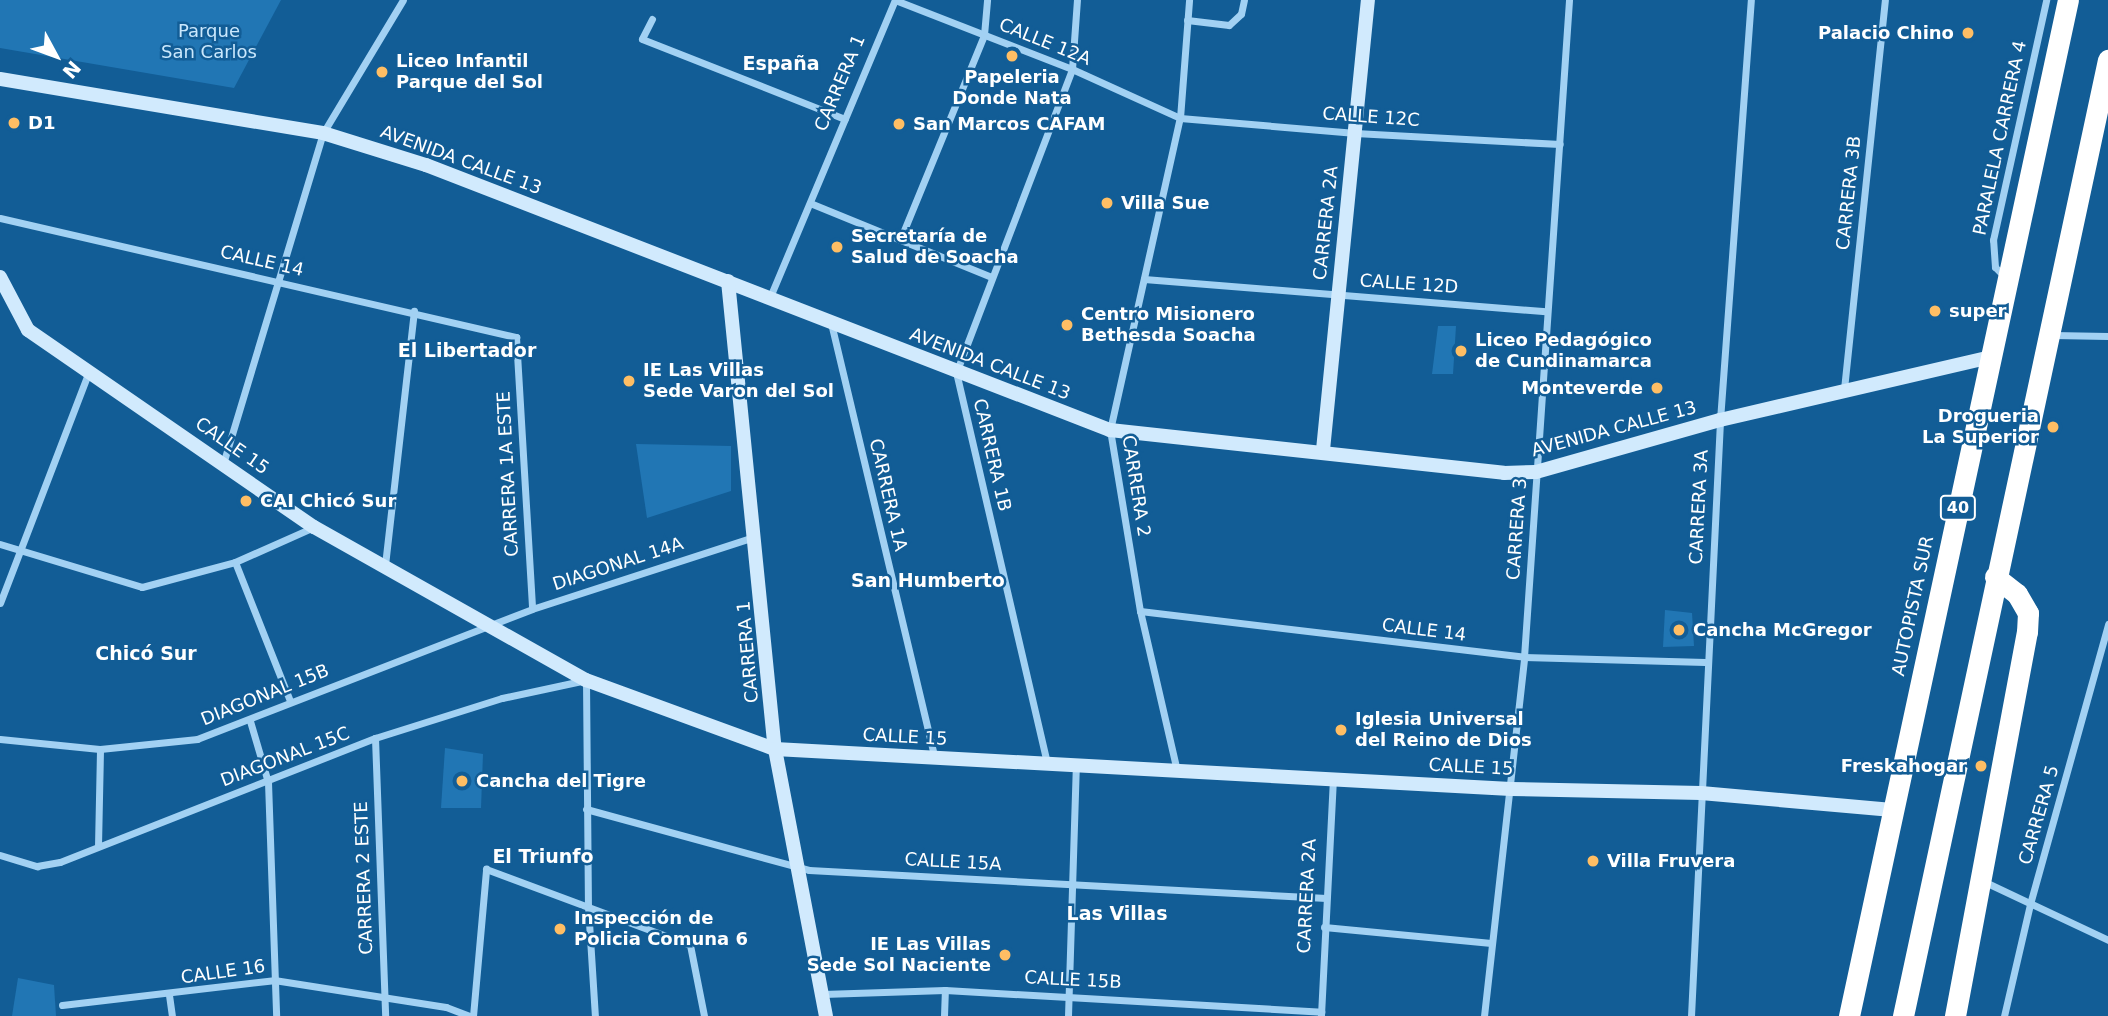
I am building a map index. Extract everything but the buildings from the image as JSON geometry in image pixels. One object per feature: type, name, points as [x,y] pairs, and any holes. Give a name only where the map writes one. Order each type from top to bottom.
[{"type":"highway","name":"AUTOPISTA SUR","points":[[1849,1016],[2068,0]]},
{"type":"highway","points":[[1903,1016],[2046,336],[2108,60]]},
{"type":"highway","points":[[1955,1016],[1984,882],[2028,632],[2028,613],[2017,594],[1995,577]]},
{"type":"street","points":[[223,464],[323,133],[403,0]]},
{"type":"street","name":"CALLE 12A","points":[[895,0],[1072,69],[1180,118]]},
{"type":"street","name":"CARRERA 1","points":[[770,297],[895,0]]},
{"type":"street","points":[[900,240],[984,35],[987,0]]},
{"type":"street","points":[[956,373],[1072,69],[1077,0]]},
{"type":"street","name":"CARRERA 2","points":[[1177,771],[1140,611],[1110,430],[1180,118],[1189,0]]},
{"type":"street","points":[[1187,20],[1229,25],[1241,14],[1244,0]]},
{"type":"street","name":"CARRERA 2A","points":[[1323,450],[1368,0]]},
{"type":"street","name":"CARRERA 3","points":[[1484,1016],[1524,657],[1569,0]]},
{"type":"street","name":"CARRERA 3A","points":[[1691,1016],[1702,793],[1705,662],[1751,0]]},
{"type":"street","name":"CARRERA 3B","points":[[1844,389],[1885,0]]},
{"type":"street","name":"PARALELA CARRERA 4","points":[[2007,279],[1995,267],[1993,240],[2046,0]]},
{"type":"street","points":[[652,19],[642,39],[845,119]]},
{"type":"street","name":"AVENIDA CALLE 13","points":[[0,79],[323,133],[426,165],[770,297],[956,373],[1110,430],[1323,450],[1504,473],[1536,472],[1720,420],[1990,357]]},
{"type":"street","name":"CALLE 12C","points":[[1180,118],[1355,133],[1560,144]]},
{"type":"street","points":[[810,203],[992,277]]},
{"type":"street","name":"CALLE 14","points":[[0,218],[414,311],[516,337]]},
{"type":"street","name":"CALLE 15","points":[[0,277],[28,330],[314,527],[491,624],[586,680],[775,749],[1511,789],[1702,793],[1892,810]]},
{"type":"street","name":"CALLE 12D","points":[[1144,279],[1546,311]]},
{"type":"street","name":"CARRERA 1","points":[[728,281],[775,749],[826,1016]]},
{"type":"street","points":[[385,565],[414,311]]},
{"type":"street","name":"CARRERA 1A","points":[[831,322],[934,758]]},
{"type":"street","points":[[2046,336],[2108,336]]},
{"type":"street","name":"CARRERA 1A ESTE","points":[[516,337],[532,609]]},
{"type":"street","points":[[0,603],[89,371]]},
{"type":"street","name":"CARRERA 1B","points":[[956,373],[1048,764]]},
{"type":"street","points":[[0,544],[142,587],[235,562],[314,527]]},
{"type":"street","name":"DIAGONAL 14A","points":[[491,624],[755,537]]},
{"type":"street","points":[[235,562],[290,701]]},
{"type":"street","name":"CALLE 14","points":[[1140,611],[1524,657],[1705,662]]},
{"type":"street","name":"DIAGONAL 15B","points":[[0,739],[100,749],[164,745],[250,721],[290,701],[491,624]]},
{"type":"street","name":"CARRERA 5","points":[[2004,1016],[2030,904],[2108,627]]},
{"type":"street","points":[[586,680],[588,906],[595,1016]]},
{"type":"street","name":"DIAGONAL 15C","points":[[0,855],[37,866],[60,862],[375,738],[502,698],[586,680]]},
{"type":"street","points":[[250,721],[268,782],[276,1016]]},
{"type":"street","name":"CARRERA 2 ESTE","points":[[375,738],[384,1016]]},
{"type":"street","points":[[98,846],[100,749]]},
{"type":"street","points":[[1068,1016],[1076,765]]},
{"type":"street","name":"CARRERA 2A","points":[[1321,1014],[1333,778]]},
{"type":"street","name":"CALLE 15A","points":[[586,809],[799,867],[1326,898]]},
{"type":"street","points":[[471,1016],[486,869],[690,945],[704,1016]]},
{"type":"street","points":[[1984,882],[2108,940]]},
{"type":"street","points":[[1324,927],[1491,943]]},
{"type":"street","name":"CALLE 16","points":[[62,1005],[169,995],[274,980],[383,997],[471,1016]]},
{"type":"street","points":[[944,1016],[945,990]]},
{"type":"street","name":"CALLE 15B","points":[[823,995],[945,990],[1068,995],[1321,1014]]},
{"type":"street","points":[[169,995],[172,1016]]},
{"type":"green space","name":"Parque San Carlos","points":[[0,0],[281,0],[234,88],[0,48]]},
{"type":"green space","points":[[1438,326],[1456,326],[1453,374],[1432,374]]},
{"type":"green space","points":[[636,444],[731,446],[731,491],[647,518]]},
{"type":"green space","name":"Cancha McGregor","points":[[1665,610],[1692,613],[1694,646],[1663,647]]},
{"type":"green space","name":"Cancha del Tigre","points":[[445,748],[483,754],[481,808],[441,808]]},
{"type":"green space","points":[[18,978],[54,985],[56,1016],[12,1016]]},
{"type":"place","name":"Palacio Chino","points":[[1968,33]]},
{"type":"place","name":"Papeleria Donde Nata","points":[[1012,56]]},
{"type":"place","name":"Liceo Infantil Parque del Sol","points":[[382,72]]},
{"type":"place","name":"D1","points":[[14,123]]},
{"type":"place","name":"San Marcos CAFAM","points":[[899,124]]},
{"type":"place","name":"Villa Sue","points":[[1107,203]]},
{"type":"place","name":"Secretaría de Salud de Soacha","points":[[837,247]]},
{"type":"place","name":"super","points":[[1935,311]]},
{"type":"place","name":"Centro Misionero Bethesda Soacha","points":[[1067,325]]},
{"type":"place","name":"Liceo Pedagógico de Cundinamarca","points":[[1461,351]]},
{"type":"place","name":"IE Las Villas Sede Varon del Sol","points":[[629,381]]},
{"type":"place","name":"Monteverde","points":[[1657,388]]},
{"type":"place","name":"Drogueria La Superior","points":[[2053,427]]},
{"type":"place","name":"CAI Chicó Sur","points":[[246,501]]},
{"type":"place","name":"Cancha McGregor","points":[[1679,630]]},
{"type":"place","name":"Iglesia Universal del Reino de Dios","points":[[1341,730]]},
{"type":"place","name":"Freskahogar","points":[[1981,766]]},
{"type":"place","name":"Cancha del Tigre","points":[[462,781]]},
{"type":"place","name":"Villa Fruvera","points":[[1593,861]]},
{"type":"place","name":"Inspección de Policia Comuna 6","points":[[560,929]]},
{"type":"place","name":"IE Las Villas Sede Sol Naciente","points":[[1005,955]]},
{"type":"district","name":"España","points":[[781,64]]},
{"type":"district","name":"El Libertador","points":[[467,351]]},
{"type":"district","name":"San Humberto","points":[[928,581]]},
{"type":"district","name":"Chicó Sur","points":[[146,654]]},
{"type":"district","name":"El Triunfo","points":[[543,857]]},
{"type":"district","name":"Las Villas","points":[[1117,914]]}]
